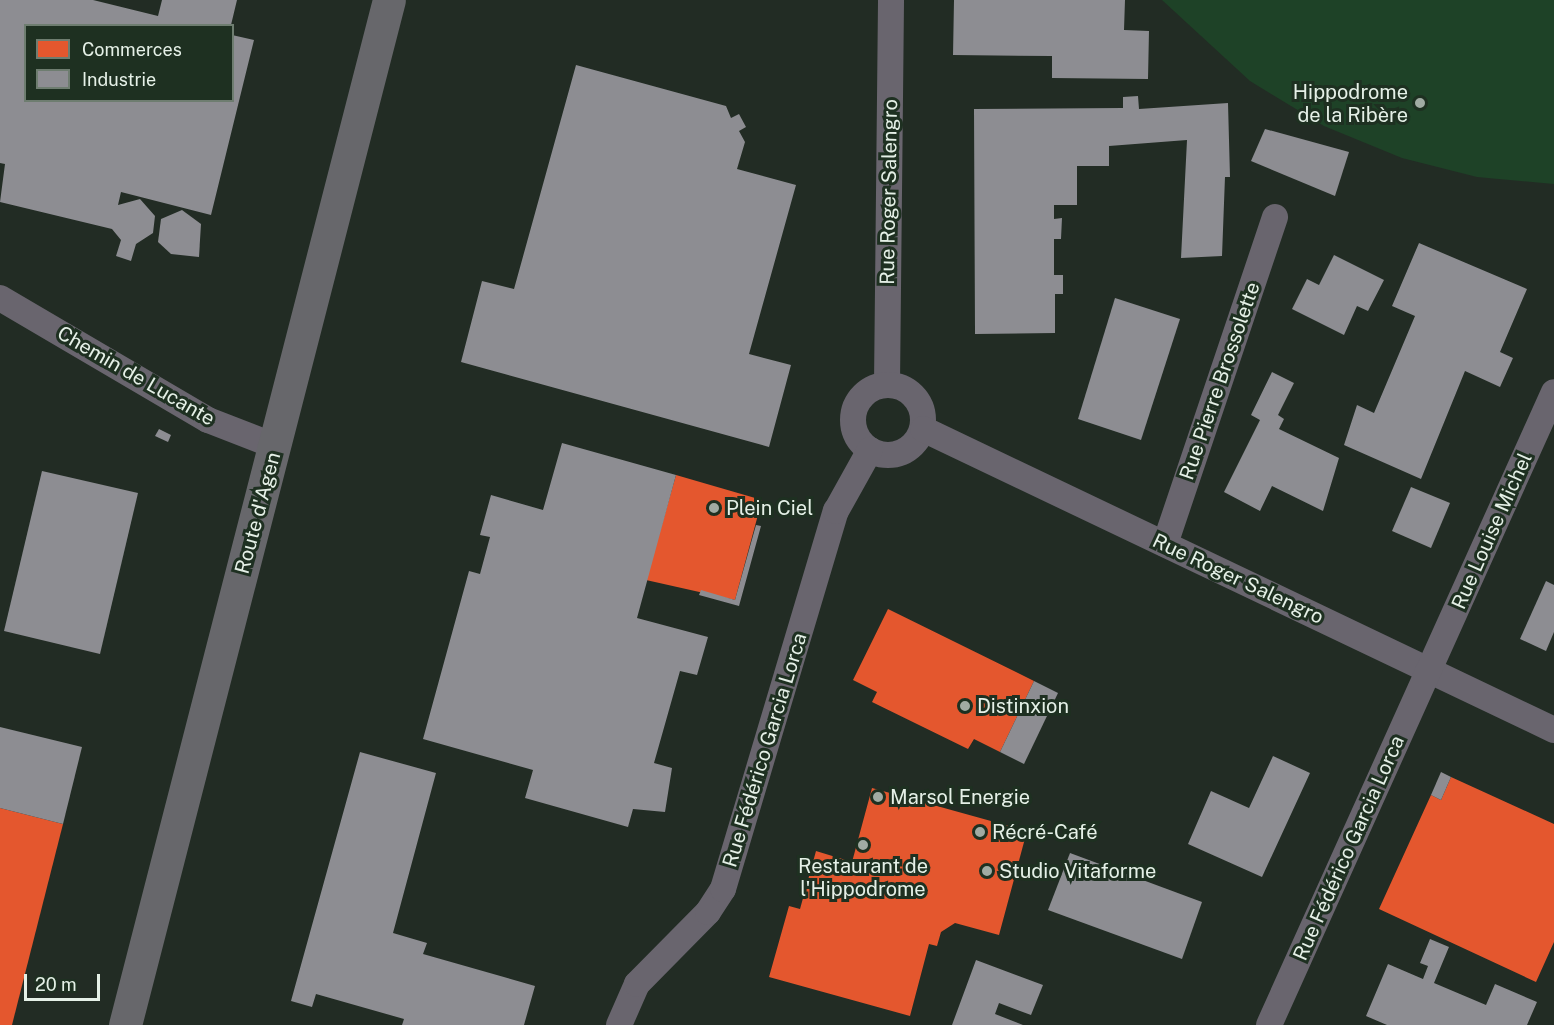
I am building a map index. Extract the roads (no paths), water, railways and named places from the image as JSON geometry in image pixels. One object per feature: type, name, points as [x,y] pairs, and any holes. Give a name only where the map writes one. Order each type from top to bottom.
[{"type":"main road","name":"Route d'Agen","points":[[125,1025],[389,0]]},
{"type":"street","name":"Rue Roger Salengro","points":[[887,384],[891,0]]},
{"type":"street","name":"Rue Pierre Brossolette","points":[[1165,544],[1275,217]]},
{"type":"street","name":"Chemin de Lucante","points":[[0,298],[208,420],[275,446]]},
{"type":"street","points":[[887,384],[916,398],[923,429],[902,453],[870,450],[855,434],[854,411],[866,392],[887,384]]},
{"type":"street","name":"Rue Louise Michel","points":[[1430,670],[1554,392]]},
{"type":"street","name":"Rue Roger Salengro","points":[[923,429],[1554,730]]},
{"type":"street","name":"Rue Fédérico Garcia Lorca","points":[[619,1025],[637,984],[708,912],[723,889],[836,511],[870,450]]},
{"type":"street","name":"Rue Fédérico Garcia Lorca","points":[[1269,1025],[1430,670]]},
{"type":"place","name":"Hippodrome de la Ribère","points":[[1420,103]]},
{"type":"place","name":"Plein Ciel","points":[[714,508]]},
{"type":"place","name":"Distinxion","points":[[965,706]]},
{"type":"place","name":"Marsol Energie","points":[[878,797]]},
{"type":"place","name":"Récré-Café","points":[[980,832]]},
{"type":"place","name":"Restaurant de l'Hippodrome","points":[[863,845]]},
{"type":"place","name":"Studio Vitaforme","points":[[987,871]]}]
